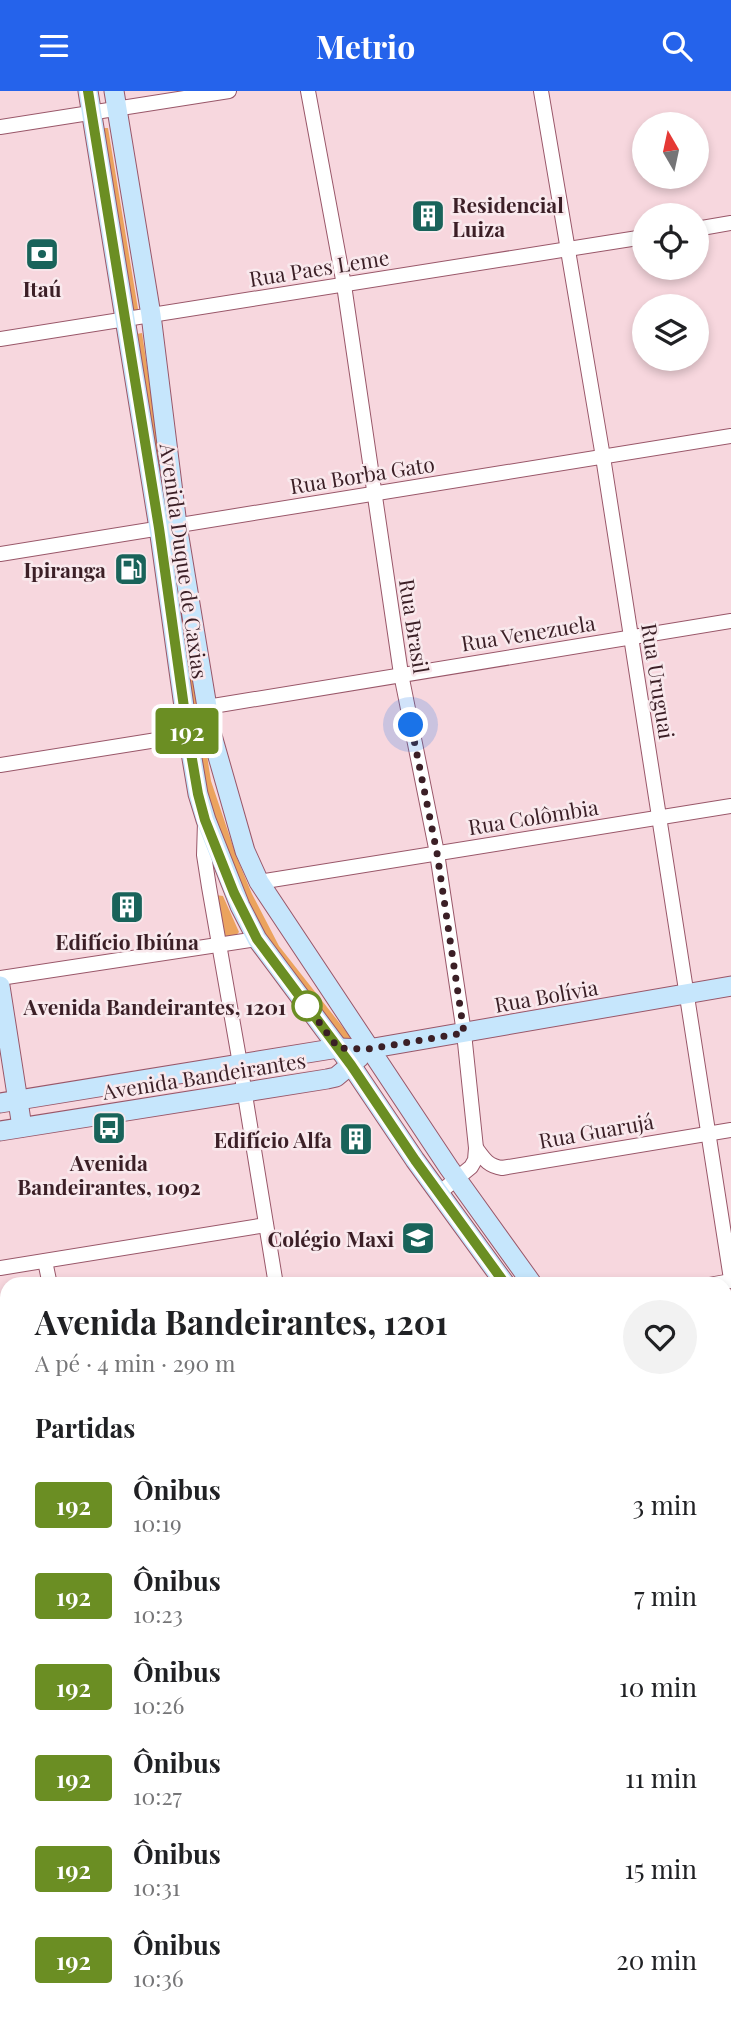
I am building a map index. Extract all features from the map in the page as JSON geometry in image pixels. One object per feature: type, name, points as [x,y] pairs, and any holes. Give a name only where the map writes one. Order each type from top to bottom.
[{"type":"main road","name":"Avenida Duque de Caxias","points":[[88,91],[125,320],[211,732],[244,851],[258,882],[368,1049],[527,1277]]},
{"type":"main road","name":"Avenida Duque de Caxias","points":[[116,100],[151,315],[188,736],[205,820],[240,906],[257,939],[351,1065],[500,1277]]},
{"type":"main road","points":[[0,986],[9,1102],[22,1127]]},
{"type":"main road","name":"Rua Bolívia","points":[[368,1049],[731,986]]},
{"type":"main road","name":"Avenida Bandeirantes","points":[[9,1102],[338,1048],[368,1049]]},
{"type":"main road","name":"Avenida Bandeirantes","points":[[0,1131],[336,1077],[368,1049]]},
{"type":"street","points":[[0,127],[91,113],[116,100],[229,91]]},
{"type":"street","name":"Rua Brasil","points":[[308,91],[344,285],[401,674],[437,853],[464,1033],[476,1148]]},
{"type":"street","name":"Rua Uruguai","points":[[541,91],[603,457],[731,1277]]},
{"type":"street","points":[[709,227],[731,223]]},
{"type":"street","name":"Rua Paes Leme","points":[[0,339],[632,239]]},
{"type":"street","name":"Rua Borba Gato","points":[[0,554],[731,436]]},
{"type":"street","name":"Rua Venezuela","points":[[207,707],[731,621]]},
{"type":"street","points":[[0,765],[188,736]]},
{"type":"street","name":"Rua Colômbia","points":[[258,882],[731,806]]},
{"type":"street","points":[[205,820],[204,855],[275,1277]]},
{"type":"street","points":[[0,978],[257,939]]},
{"type":"street","name":"Rua Guarujá","points":[[476,1148],[487,1163],[502,1168],[731,1129]]},
{"type":"street","points":[[439,1193],[473,1164],[476,1148]]},
{"type":"street","points":[[0,1268],[266,1225]]},
{"type":"street","points":[[45,1261],[48,1277]]},
{"type":"shaded area","points":[[97,128],[108,128],[139,315],[128,317]]},
{"type":"shaded area","points":[[142,333],[169,514],[160,515],[131,335]]},
{"type":"shaded area","points":[[174,546],[211,781],[237,858],[279,946],[356,1044],[339,1044],[254,926],[202,782],[174,610]]},
{"type":"shaded area","points":[[216,895],[223,896],[239,932],[234,937],[223,936]]},
{"type":"bus line","name":"192","points":[[88,91],[159,528],[188,736],[205,820],[234,893],[257,939],[351,1065],[415,1160],[500,1277]]},
{"type":"place","name":"Residencial Luiza","points":[[428,216]]},
{"type":"place","name":"Itaú","points":[[42,254]]},
{"type":"place","name":"Ipiranga","points":[[131,569]]},
{"type":"place","name":"Edifício Ibiúna","points":[[127,907]]},
{"type":"place","name":"Avenida Bandeirantes, 1201","points":[[307,1006]]},
{"type":"place","name":"Avenida Bandeirantes, 1092","points":[[109,1128]]},
{"type":"place","name":"Edifício Alfa","points":[[356,1139]]},
{"type":"place","name":"Colégio Maxi","points":[[418,1238]]},
{"type":"route","points":[[307,1006],[302,999],[338,1048],[368,1049],[464,1033],[437,853],[411,725]]}]
